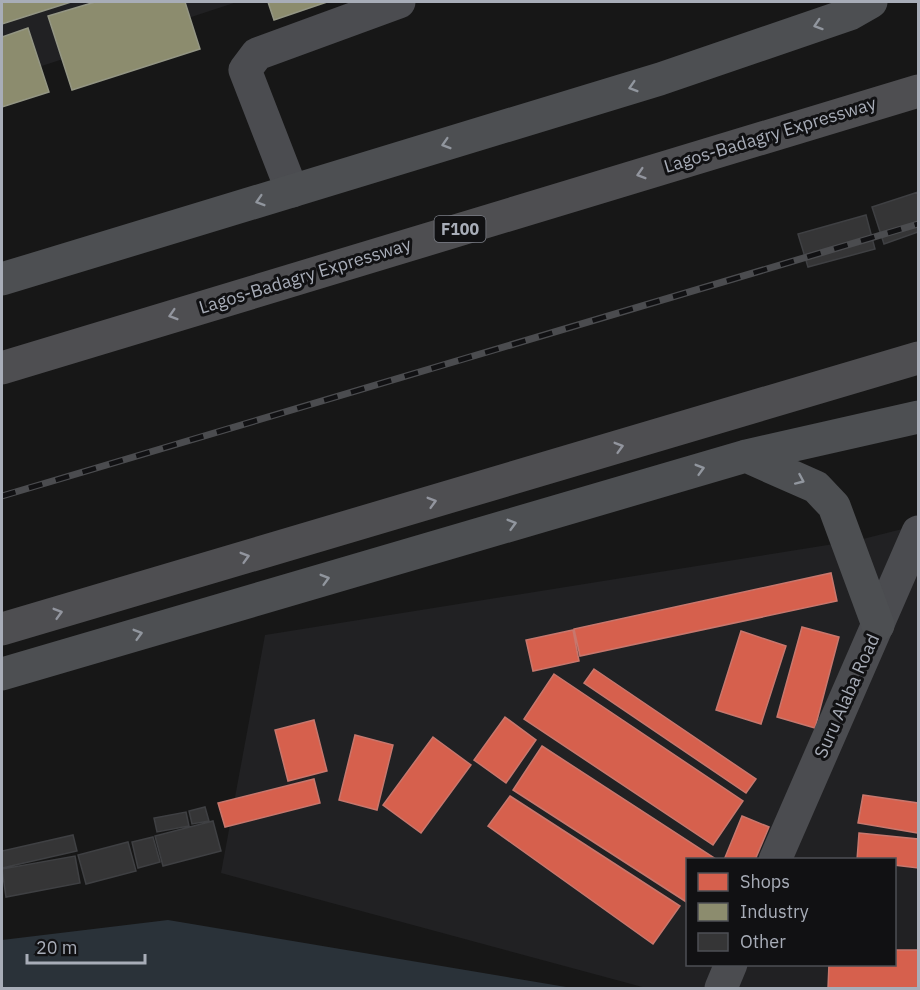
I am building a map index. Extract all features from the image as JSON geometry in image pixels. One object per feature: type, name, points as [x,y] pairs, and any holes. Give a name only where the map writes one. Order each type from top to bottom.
[{"type":"highway","name":"Lagos-Badagry Expressway","points":[[2,368],[918,91]]},
{"type":"highway","points":[[2,629],[918,358]]},
{"type":"main road","points":[[2,279],[660,79],[850,14],[871,2]]},
{"type":"main road","points":[[2,674],[746,456],[918,417]]},
{"type":"main road","points":[[746,456],[816,487],[834,506],[878,625]]},
{"type":"street","points":[[292,191],[245,70],[257,54],[399,2]]},
{"type":"street","name":"Suru Alaba Road","points":[[776,858],[918,532]]},
{"type":"street","points":[[721,988],[730,966]]},
{"type":"shaded area","points":[[2,2],[237,2],[2,79]]},
{"type":"shaded area","points":[[918,525],[918,988],[646,988],[221,873],[265,635],[859,540]]},
{"type":"shaded area","points":[[168,920],[572,988],[2,988],[2,940]]},
{"type":"building: Shops","points":[[831,573],[837,601],[580,656],[574,629]]},
{"type":"building: Shops","points":[[802,627],[839,637],[815,728],[777,717]]},
{"type":"building: Shops","points":[[573,630],[579,661],[533,671],[526,640]]},
{"type":"building: Shops","points":[[741,631],[786,646],[761,724],[716,710]]},
{"type":"building: Shops","points":[[594,669],[756,779],[746,793],[584,683]]},
{"type":"building: Shops","points":[[554,674],[743,801],[713,845],[524,719]]},
{"type":"building: Shops","points":[[505,717],[536,740],[506,783],[474,760]]},
{"type":"building: Shops","points":[[314,720],[327,771],[288,781],[275,730]]},
{"type":"building: Shops","points":[[355,735],[393,745],[377,810],[339,800]]},
{"type":"building: Shops","points":[[433,737],[471,765],[421,833],[383,805]]},
{"type":"building: Shops","points":[[542,746],[714,858],[686,858],[686,902],[513,790]]},
{"type":"building: Shops","points":[[314,779],[320,803],[225,827],[218,803]]},
{"type":"building: Shops","points":[[863,795],[918,803],[918,833],[858,823]]},
{"type":"building: Shops","points":[[510,796],[680,906],[653,944],[488,826]]},
{"type":"building: Shops","points":[[742,816],[769,827],[756,858],[725,858]]},
{"type":"building: Shops","points":[[859,833],[918,839],[918,868],[896,865],[896,858],[857,858]]},
{"type":"building: Shops","points":[[896,950],[918,950],[918,988],[828,988],[829,966],[896,966]]},
{"type":"building: Industry","points":[[2,2],[71,2],[2,24]]},
{"type":"building: Industry","points":[[95,2],[185,2],[200,49],[72,90],[48,16]]},
{"type":"building: Industry","points":[[268,2],[327,2],[274,20]]},
{"type":"building: Industry","points":[[28,28],[49,92],[2,107],[2,37]]},
{"type":"building: Other","points":[[918,192],[918,232],[884,244],[872,207]]},
{"type":"building: Other","points":[[866,215],[875,249],[808,267],[798,234]]},
{"type":"building: Other","points":[[205,807],[209,821],[192,824],[189,811]]},
{"type":"building: Other","points":[[186,812],[189,826],[157,832],[154,818]]},
{"type":"building: Other","points":[[213,821],[221,851],[163,866],[155,836]]},
{"type":"building: Other","points":[[73,835],[77,851],[2,868],[2,851]]},
{"type":"building: Other","points":[[153,837],[160,862],[138,868],[132,842]]},
{"type":"building: Other","points":[[128,842],[136,871],[86,884],[78,855]]},
{"type":"building: Other","points":[[75,856],[80,883],[6,897],[2,869]]},
{"type":"railway","points":[[2,496],[918,224]]}]
